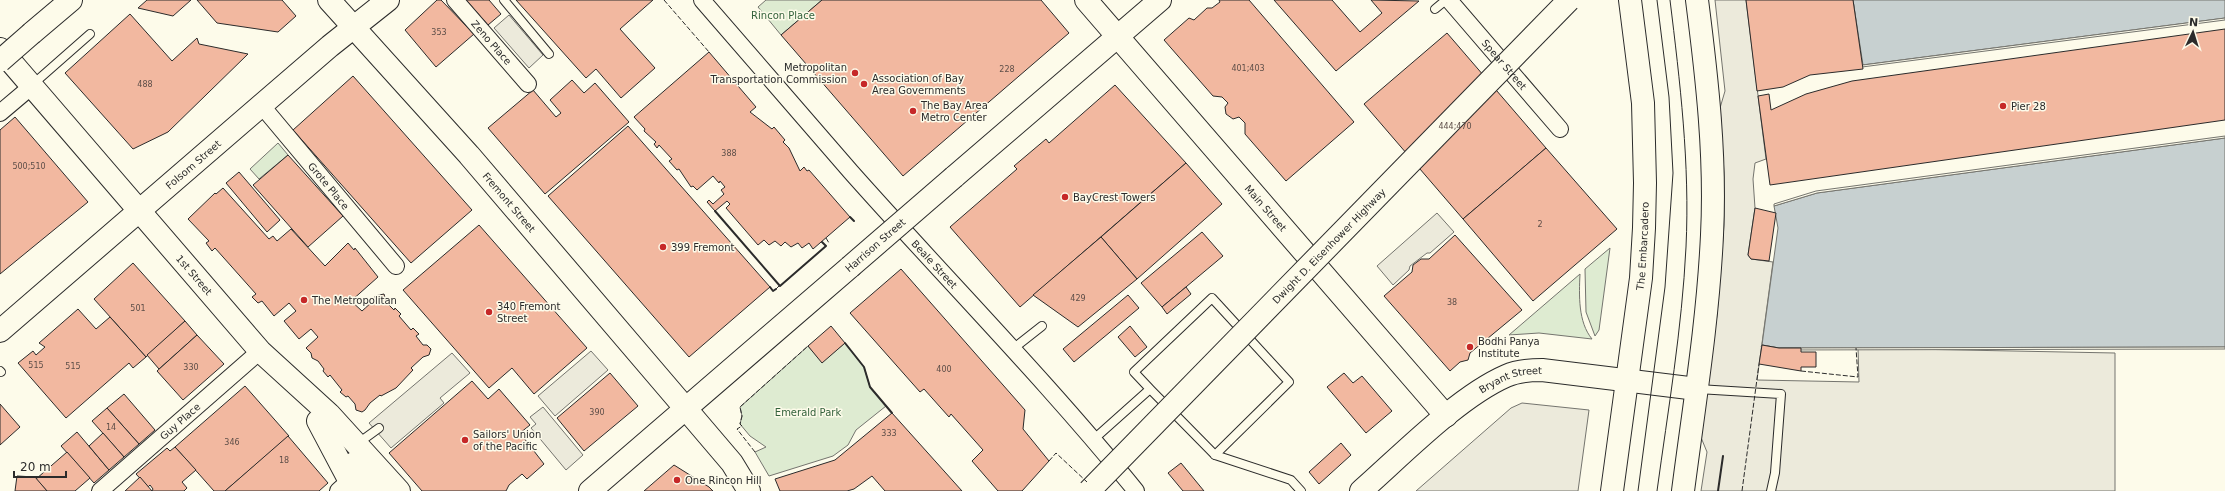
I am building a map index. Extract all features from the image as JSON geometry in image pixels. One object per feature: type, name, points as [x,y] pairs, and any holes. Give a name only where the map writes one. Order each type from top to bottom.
[{"type":"main road","points":[[0,61],[71,0]]},
{"type":"main road","name":"Fremont Street","points":[[329,0],[469,155],[732,463],[749,491]]},
{"type":"main road","name":"Folsom Street","points":[[0,331],[353,28],[388,0]]},
{"type":"main road","name":"Main Street","points":[[1086,0],[1446,416]]},
{"type":"main road","name":"Harrison Street","points":[[590,491],[1160,0]]},
{"type":"main road","name":"Dwight D. Eisenhower Highway","points":[[1089,491],[1569,0]]},
{"type":"main road","name":"Dwight D. Eisenhower Highway","points":[[1101,491],[1582,0]]},
{"type":"main road","name":"The Embarcadero","points":[[1612,491],[1641,278],[1645,183],[1643,103],[1630,0]]},
{"type":"main road","points":[[1683,491],[1710,276],[1713,188],[1708,93],[1697,0]]},
{"type":"main road","name":"1st Street","points":[[0,49],[260,351],[329,414],[399,491]]},
{"type":"main road","points":[[260,351],[378,491]]},
{"type":"main road","name":"Bryant Street","points":[[1361,491],[1446,416],[1486,387],[1507,376],[1528,370],[1542,370],[1697,389]]},
{"type":"main road","points":[[318,420],[347,488]]},
{"type":"street","name":"Zeno Place","points":[[455,0],[528,84]]},
{"type":"street","name":"Beale Street","points":[[702,0],[851,172],[1014,348],[1094,439],[1136,491]]},
{"type":"street","name":"Spear Street","points":[[1449,0],[1560,129]]},
{"type":"street","points":[[0,113],[32,86]]},
{"type":"street","name":"Grote Place","points":[[262,106],[396,266]]},
{"type":"street","name":"Guy Place","points":[[100,491],[260,351]]},
{"type":"lane","points":[[504,0],[549,54]]},
{"type":"lane","points":[[1435,9],[1446,0]]},
{"type":"lane","points":[[32,86],[90,34]]},
{"type":"lane","points":[[1215,455],[1290,382],[1212,298],[1134,372],[1215,455],[1291,480],[1300,491]]},
{"type":"lane","points":[[1014,348],[1042,326]]},
{"type":"lane","points":[[1094,439],[1150,389]]},
{"type":"lane","points":[[1697,389],[1781,394],[1775,473],[1771,491]]},
{"type":"lane","points":[[356,445],[379,428]]},
{"type":"green space","name":"Rincon Place","points":[[766,0],[822,0],[781,35],[758,7]]},
{"type":"green space","points":[[278,143],[288,155],[259,179],[250,169]]},
{"type":"green space","points":[[1610,248],[1599,330],[1595,336],[1586,312],[1585,269]]},
{"type":"green space","points":[[1580,274],[1580,308],[1584,325],[1592,339],[1539,333],[1509,335]]},
{"type":"green space","name":"Emerald Park","points":[[845,343],[864,367],[870,387],[886,406],[856,430],[848,445],[833,456],[769,476],[755,452],[766,447],[750,436],[740,424],[742,416],[740,407],[808,346],[822,362]]},
{"type":"shaded area","points":[[1715,0],[1746,0],[1766,159],[1755,163],[1753,179],[1755,208],[1748,255],[1751,259],[1773,262],[1757,380],[1859,382],[1858,348],[2115,353],[2115,491],[1701,491],[1707,452],[1700,435],[1717,315],[1724,225],[1724,173],[1720,108],[1725,91]]},
{"type":"shaded area","points":[[1853,0],[2225,0],[2225,18],[1862,65]]},
{"type":"shaded area","points":[[509,15],[543,55],[529,68],[494,28]]},
{"type":"shaded area","points":[[2225,138],[2225,347],[1779,348],[1762,345],[1778,228],[1774,206],[1817,193]]},
{"type":"shaded area","points":[[1437,213],[1454,232],[1430,253],[1427,253],[1410,266],[1409,270],[1393,285],[1377,266]]},
{"type":"shaded area","points":[[591,351],[608,370],[555,416],[538,396]]},
{"type":"shaded area","points":[[452,353],[470,373],[440,398],[444,403],[391,448],[369,423]]},
{"type":"shaded area","points":[[1522,403],[1589,410],[1578,491],[1416,491],[1511,408]]},
{"type":"shaded area","points":[[543,407],[583,455],[566,470],[531,428],[536,424],[530,417]]},
{"type":"pier","points":[[1851,0],[1853,0],[1863,65],[2225,18],[2225,20],[1862,67]]},
{"type":"pier","points":[[2225,136],[2225,138],[1817,193],[1774,206],[1774,204],[1816,191]]},
{"type":"pier","points":[[1762,345],[1779,348],[2225,347],[2225,349],[1779,350],[1761,347]]},
{"type":"building","points":[[147,0],[191,0],[173,16],[138,8]]},
{"type":"building","points":[[197,0],[282,0],[296,16],[278,32],[217,23]]},
{"type":"building","points":[[437,0],[441,0],[474,34],[436,67],[405,30]]},
{"type":"building","points":[[466,0],[489,0],[501,14],[488,25]]},
{"type":"building","points":[[516,0],[653,0],[620,29],[655,68],[621,98],[596,69],[586,78]]},
{"type":"building","name":"The Bay Area Metro Center","points":[[822,0],[1041,0],[1069,33],[903,176],[781,35]]},
{"type":"building","points":[[1219,0],[1249,0],[1354,122],[1286,181],[1245,134],[1245,123],[1239,117],[1233,119],[1226,114],[1225,107],[1228,103],[1222,97],[1213,96],[1164,40],[1189,18],[1194,20],[1207,8],[1212,8],[1220,2]]},
{"type":"building","points":[[1274,0],[1332,0],[1360,32],[1382,13],[1371,0],[1419,1],[1336,71]]},
{"type":"building","points":[[1746,0],[1853,0],[1863,69],[1810,75],[1783,87],[1757,91]]},
{"type":"building","points":[[130,14],[172,61],[197,38],[199,44],[248,54],[168,132],[133,149],[65,73]]},
{"type":"building","name":"Pier 28","points":[[2225,29],[2225,120],[1770,185],[1758,96],[1769,94],[1771,110],[1806,94],[1852,81]]},
{"type":"building","points":[[1447,33],[1546,148],[1463,219],[1364,104]]},
{"type":"building","points":[[709,52],[756,107],[750,112],[772,129],[774,127],[785,140],[783,142],[789,148],[800,171],[804,167],[807,171],[809,170],[850,217],[813,249],[809,243],[802,248],[798,243],[791,247],[785,242],[781,246],[775,241],[769,245],[764,240],[758,245],[726,208],[730,204],[727,201],[715,211],[707,202],[709,200],[713,204],[724,194],[721,190],[725,187],[720,181],[719,183],[713,176],[697,190],[693,186],[691,187],[679,169],[677,170],[669,161],[672,159],[659,145],[657,148],[654,144],[656,142],[644,131],[645,129],[634,117]]},
{"type":"building","points":[[353,76],[472,210],[411,263],[293,130]]},
{"type":"building","points":[[572,80],[584,93],[595,83],[629,122],[545,194],[488,128],[533,90],[556,117],[561,113],[550,100]]},
{"type":"building","name":"BayCrest Towers","points":[[1115,85],[1186,163],[1020,307],[950,227],[1017,169],[1014,166],[1046,139],[1049,143]]},
{"type":"building","points":[[15,117],[88,202],[0,274],[0,130]]},
{"type":"building","name":"399 Fremont","points":[[628,126],[770,287],[689,357],[548,196]]},
{"type":"building","points":[[1546,148],[1617,229],[1533,301],[1463,219]]},
{"type":"building","points":[[288,155],[343,216],[308,247],[253,185]]},
{"type":"building","points":[[1186,163],[1222,204],[1137,279],[1101,237]]},
{"type":"building","points":[[239,172],[280,220],[267,232],[226,183]]},
{"type":"building","name":"The Metropolitan","points":[[223,188],[269,239],[273,236],[277,241],[291,229],[325,266],[348,243],[354,250],[355,248],[378,277],[351,301],[362,311],[373,301],[375,296],[384,294],[386,302],[394,310],[395,308],[401,314],[399,316],[411,330],[413,328],[419,334],[416,336],[423,345],[427,345],[431,349],[429,355],[423,357],[411,368],[413,370],[396,388],[381,396],[380,395],[362,412],[356,410],[355,404],[348,396],[346,397],[340,392],[342,390],[330,375],[328,377],[318,361],[312,358],[311,353],[306,348],[318,337],[311,329],[299,339],[284,321],[296,311],[289,303],[274,316],[262,301],[258,303],[252,297],[256,294],[215,248],[212,251],[206,243],[209,241],[188,219],[215,193],[216,194]]},
{"type":"building","points":[[1755,208],[1776,213],[1769,261],[1751,259],[1748,255]]},
{"type":"building","name":"340 Fremont Street","points":[[479,225],[587,348],[534,394],[512,368],[489,388],[403,290]]},
{"type":"building","points":[[1202,232],[1223,256],[1162,307],[1141,283]]},
{"type":"building","points":[[1455,235],[1522,310],[1470,353],[1468,360],[1460,362],[1450,371],[1384,296],[1412,272],[1413,265],[1421,259],[1429,259]]},
{"type":"building","points":[[1101,237],[1137,279],[1078,327],[1033,295]]},
{"type":"building","points":[[133,263],[185,321],[146,357],[94,299]]},
{"type":"building","points":[[901,269],[1025,410],[1023,429],[1049,461],[1022,491],[998,491],[972,461],[983,450],[951,414],[949,417],[924,389],[920,392],[850,313]]},
{"type":"building","points":[[1186,287],[1191,294],[1167,314],[1162,307]]},
{"type":"building","points":[[1128,295],[1139,308],[1074,362],[1063,349]]},
{"type":"building","points":[[78,309],[96,329],[110,317],[146,357],[133,368],[129,363],[66,418],[18,363],[33,351],[36,355],[45,347],[39,343]]},
{"type":"building","points":[[185,321],[197,335],[159,369],[147,355]]},
{"type":"building","points":[[831,326],[845,343],[822,363],[808,346]]},
{"type":"building","points":[[1130,326],[1147,347],[1135,357],[1118,337]]},
{"type":"building","points":[[197,335],[224,364],[183,400],[157,371]]},
{"type":"building","points":[[1762,345],[1779,348],[1801,348],[1801,352],[1816,352],[1816,367],[1801,367],[1801,371],[1759,364]]},
{"type":"building","points":[[610,373],[638,406],[584,451],[557,418]]},
{"type":"building","points":[[1344,373],[1353,383],[1362,376],[1392,411],[1366,433],[1327,387]]},
{"type":"building","name":"Sailors' Union of the Pacific","points":[[472,381],[488,399],[499,389],[530,425],[520,433],[544,464],[527,479],[522,474],[509,485],[506,491],[422,491],[389,453]]},
{"type":"building","points":[[245,386],[289,436],[225,491],[214,491],[175,447]]},
{"type":"building","points":[[124,394],[155,430],[139,444],[107,408]]},
{"type":"building","points":[[0,404],[20,427],[0,445]]},
{"type":"building","points":[[107,408],[139,444],[124,457],[92,421]]},
{"type":"building","points":[[892,413],[962,491],[885,491],[872,476],[854,489],[847,491],[780,491],[775,479],[835,460]]},
{"type":"building","points":[[77,432],[109,470],[94,483],[61,446]]},
{"type":"building","points":[[103,433],[124,457],[109,470],[89,446]]},
{"type":"building","points":[[288,436],[328,483],[319,491],[225,491]]},
{"type":"building","points":[[1341,443],[1351,455],[1319,484],[1309,472]]},
{"type":"building","points":[[175,447],[196,470],[182,482],[187,488],[184,491],[152,491],[153,489],[150,485],[148,487],[136,474],[167,448],[170,451]]},
{"type":"building","points":[[67,452],[90,478],[75,491],[47,491],[36,479]]},
{"type":"building","points":[[1181,463],[1204,491],[1183,491],[1168,473]]},
{"type":"building","name":"One Rincon Hill","points":[[674,465],[709,487],[713,491],[644,491]]},
{"type":"building","points":[[17,476],[35,477],[47,491],[15,491]]},
{"type":"building","points":[[140,477],[152,491],[125,491]]},
{"type":"tram line","points":[[1638,491],[1665,287],[1673,173],[1669,97],[1657,0]]},
{"type":"tram line","points":[[1657,491],[1681,308],[1687,216],[1687,185],[1683,123],[1670,0]]},
{"type":"fence","points":[[664,0],[709,52]]},
{"type":"fence","points":[[826,238],[829,243]]},
{"type":"fence","points":[[776,289],[780,285]]},
{"type":"fence","points":[[755,452],[737,429],[742,426],[740,424],[742,416],[740,407],[808,346]]},
{"type":"fence","points":[[1801,371],[1858,377],[1856,348]]},
{"type":"fence","points":[[1742,491],[1759,364]]},
{"type":"fence","points":[[1049,461],[1056,453],[1087,482]]},
{"type":"wall","points":[[715,211],[780,286],[826,246],[822,242]]},
{"type":"wall","points":[[850,217],[854,221]]},
{"type":"wall","points":[[770,287],[773,291],[776,289]]},
{"type":"wall","points":[[845,343],[864,367],[870,387],[892,413]]},
{"type":"wall","points":[[1718,491],[1723,456]]},
{"type":"place","name":"Metropolitan Transportation Commission","points":[[855,73]]},
{"type":"place","name":"Association of Bay Area Governments","points":[[864,84]]},
{"type":"place","name":"Pier 28","points":[[2003,106]]},
{"type":"place","name":"The Bay Area Metro Center","points":[[913,111]]},
{"type":"place","name":"BayCrest Towers","points":[[1065,197]]},
{"type":"place","name":"399 Fremont","points":[[663,247]]},
{"type":"place","name":"The Metropolitan","points":[[304,300]]},
{"type":"place","name":"340 Fremont Street","points":[[489,312]]},
{"type":"place","name":"Bodhi Panya Institute","points":[[1470,347]]},
{"type":"place","name":"Sailors' Union of the Pacific","points":[[465,440]]},
{"type":"place","name":"One Rincon Hill","points":[[677,480]]}]
